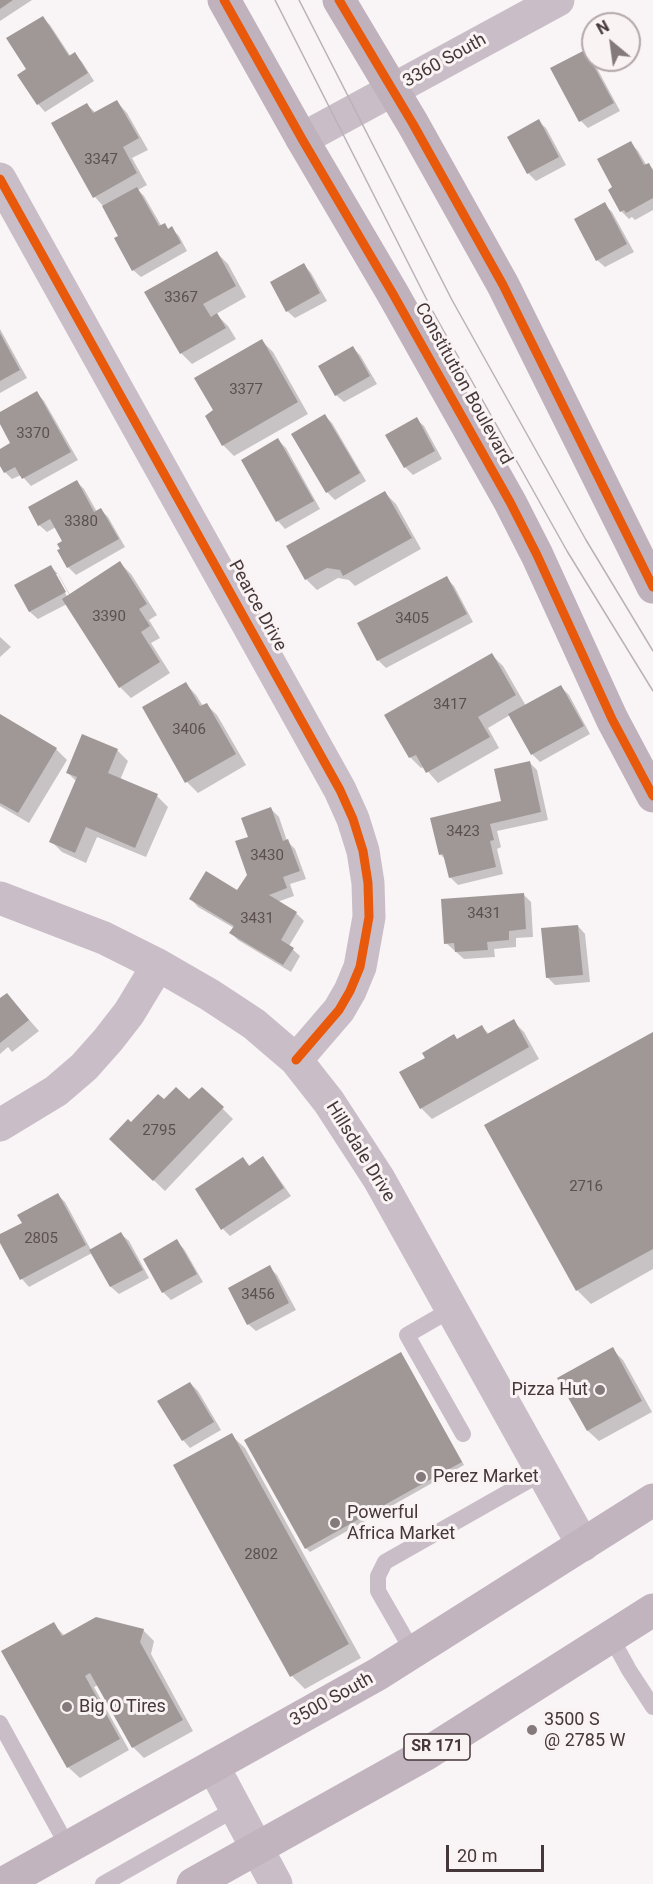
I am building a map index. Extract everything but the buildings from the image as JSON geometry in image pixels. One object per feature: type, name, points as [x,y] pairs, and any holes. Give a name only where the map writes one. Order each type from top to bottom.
[{"type":"main road","name":"Constitution Boulevard","points":[[224,0],[510,502],[537,555],[612,719],[653,796]]},
{"type":"main road","points":[[339,0],[503,285],[653,587]]},
{"type":"main road","name":"3500 South","points":[[2,1884],[378,1674],[653,1500]]},
{"type":"main road","name":"SR 171","points":[[193,1884],[426,1754],[653,1610]]},
{"type":"street","name":"3360 South","points":[[302,139],[558,0]]},
{"type":"street","name":"Pearce Drive","points":[[0,179],[335,779],[353,819],[363,850],[368,883],[369,917],[360,967],[339,1010],[296,1060]]},
{"type":"street","name":"Hillsdale Drive","points":[[0,897],[104,938],[158,965],[254,1024],[296,1060],[329,1101],[355,1139],[582,1545]]},
{"type":"street","points":[[0,1125],[56,1091],[84,1067],[129,1013],[158,965]]},
{"type":"street","points":[[213,1766],[276,1884]]},
{"type":"lane","points":[[452,1310],[407,1335],[463,1434]]},
{"type":"lane","points":[[413,1652],[378,1591],[378,1576],[385,1562],[542,1473]]},
{"type":"lane","points":[[611,1637],[628,1670],[653,1707]]},
{"type":"lane","points":[[0,1723],[68,1847]]},
{"type":"lane","points":[[103,1884],[236,1809]]},
{"type":"tram line","points":[[275,0],[432,310],[567,551],[653,691]]},
{"type":"tram line","points":[[299,0],[452,300],[586,540],[653,651]]},
{"type":"cycle path","points":[[224,0],[510,502],[537,555],[612,719],[653,796]]},
{"type":"cycle path","points":[[339,0],[413,124],[503,285],[653,587]]},
{"type":"cycle path","points":[[0,179],[340,790],[353,819],[363,851],[368,883],[369,917],[360,967],[339,1010],[296,1060]]},
{"type":"place","name":"Pizza Hut","points":[[600,1390]]},
{"type":"place","name":"Perez Market","points":[[421,1477]]},
{"type":"place","name":"Powerful Africa Market","points":[[335,1523]]},
{"type":"place","name":"Big O Tires","points":[[67,1707]]},
{"type":"place","name":"3500 S @ 2785 W","points":[[532,1730]]}]
